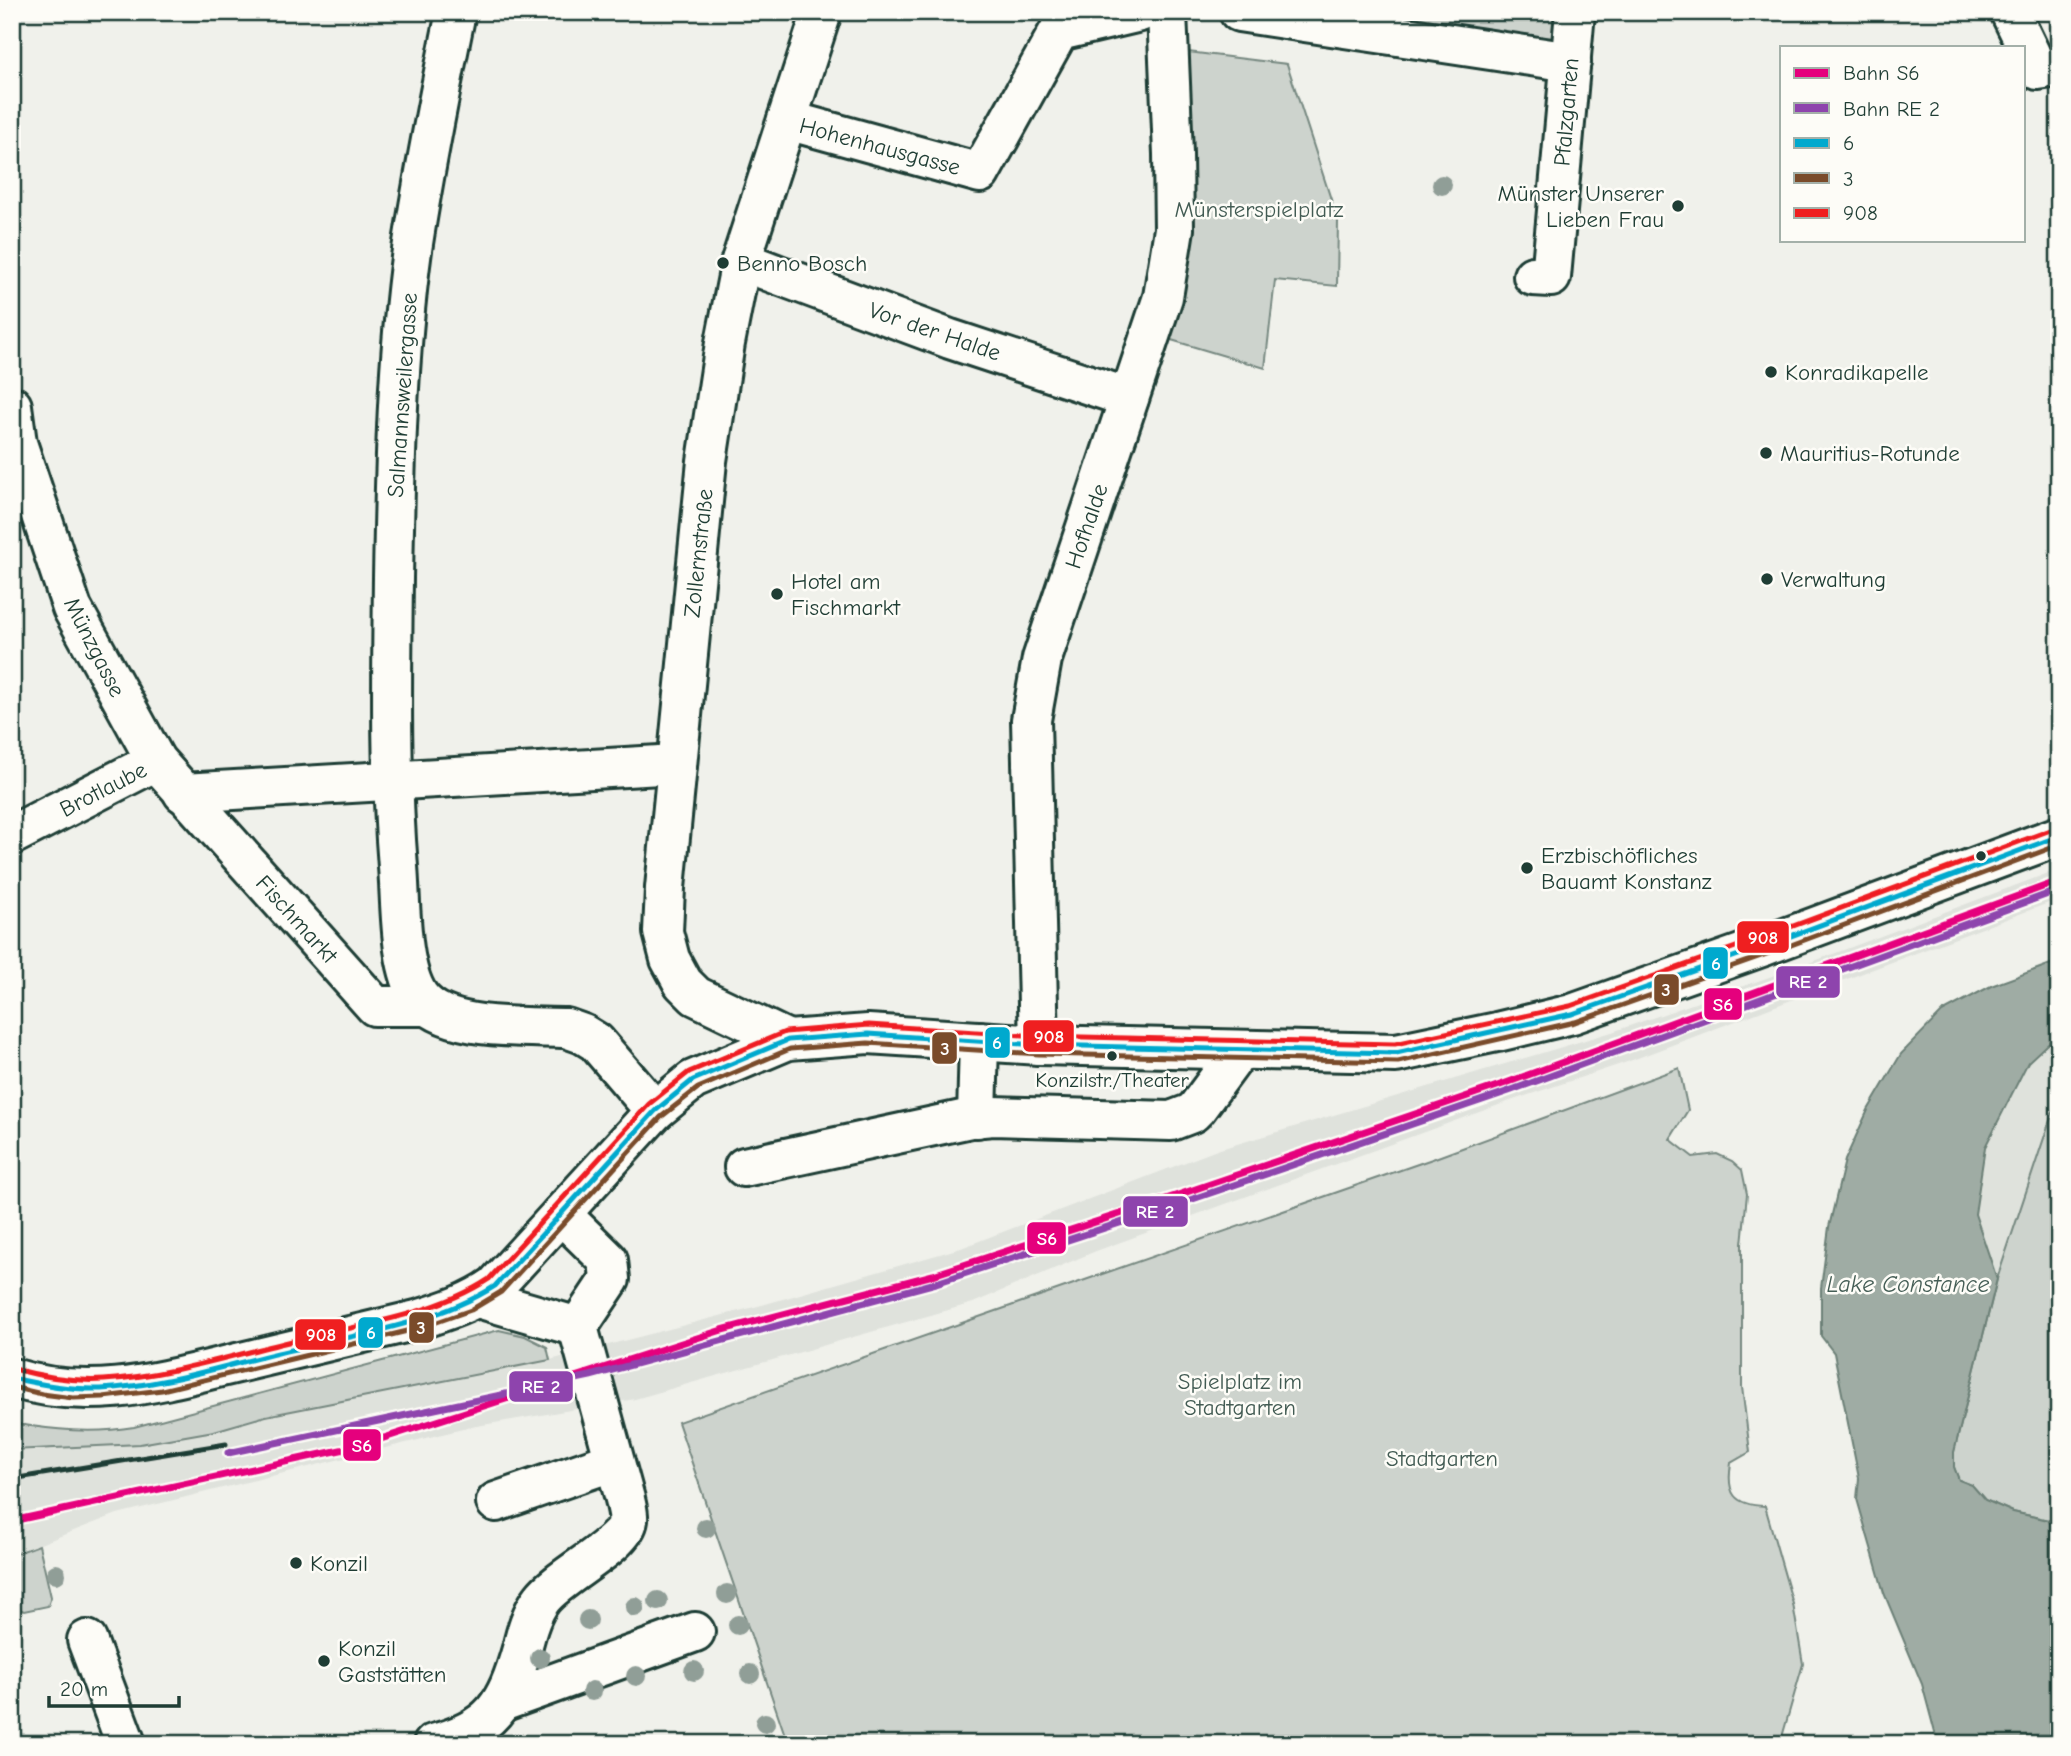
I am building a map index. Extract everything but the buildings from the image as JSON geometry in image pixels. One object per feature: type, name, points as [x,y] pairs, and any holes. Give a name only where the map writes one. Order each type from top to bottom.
[{"type":"street","name":"Salmannsweilergasse","points":[[393,782],[382,674],[403,335],[412,253],[428,151],[456,12]]},
{"type":"street","name":"Zollernstraße","points":[[789,1040],[696,996],[683,983],[670,959],[663,932],[665,888],[707,461],[725,343],[741,261],[821,12]]},
{"type":"street","name":"Hohenhausgasse","points":[[787,120],[980,173],[1059,31],[1140,12]]},
{"type":"street","name":"Hofhalde","points":[[1039,1045],[1031,720],[1042,659],[1163,297],[1174,229],[1167,12]]},
{"type":"street","points":[[1239,12],[1571,62]]},
{"type":"street","points":[[1319,24],[1355,12]]},
{"type":"street","name":"Pfalzgarten","points":[[1533,276],[1550,277],[1575,12]]},
{"type":"street","points":[[2010,12],[2038,70],[2059,67]]},
{"type":"street","name":"Vor der Halde","points":[[741,261],[950,339],[1129,398]]},
{"type":"street","name":"Münzgasse","points":[[12,406],[17,443],[72,608],[156,761]]},
{"type":"street","name":"Fischmarkt","points":[[156,761],[375,1006],[428,1006],[454,1020],[566,1028],[583,1034],[596,1041],[655,1111]]},
{"type":"street","name":"Brotlaube","points":[[12,835],[156,761]]},
{"type":"street","points":[[183,793],[677,764]]},
{"type":"street","points":[[393,782],[406,965],[418,995],[428,1006]]},
{"type":"street","points":[[28,1382],[80,1391],[138,1386],[417,1320],[478,1298],[501,1280],[655,1111],[693,1080],[789,1040],[868,1034],[1039,1045],[1396,1053],[1572,1014],[2059,836]]},
{"type":"street","points":[[977,1118],[979,1041]]},
{"type":"street","points":[[744,1167],[977,1118],[1008,1115],[1171,1121],[1197,1108],[1239,1051]]},
{"type":"street","points":[[447,1742],[478,1726],[502,1702],[512,1682],[527,1629],[541,1600],[555,1585],[622,1535],[628,1520],[625,1499],[578,1327],[610,1279],[608,1260],[604,1253],[561,1213]]},
{"type":"street","points":[[478,1298],[578,1327]]},
{"type":"street","points":[[496,1502],[614,1461]]},
{"type":"street","points":[[502,1702],[695,1632]]},
{"type":"street","points":[[87,1640],[126,1744]]},
{"type":"shaded area","points":[[2059,869],[2059,899],[1627,1062],[1507,1102],[1096,1251],[973,1303],[635,1399],[471,1427],[117,1514],[12,1555],[12,1450],[140,1444],[214,1431],[266,1416],[550,1360],[762,1305],[961,1248],[1217,1150],[1612,1032],[1801,966]]},
{"type":"shaded area","points":[[2059,1033],[2059,1533],[2048,1520],[2013,1512],[1985,1500],[1972,1485],[1997,1279],[1975,1214],[1985,1147],[2028,1062]]},
{"type":"green space","points":[[1402,12],[1558,12],[1555,46],[1400,21]]},
{"type":"green space","name":"Münsterspielplatz","points":[[1188,52],[1287,64],[1338,221],[1337,286],[1275,280],[1265,368],[1168,339],[1188,255]]},
{"type":"green space","name":"Stadtgarten","points":[[1679,1068],[1688,1110],[1670,1139],[1693,1157],[1717,1154],[1732,1161],[1742,1170],[1747,1194],[1742,1244],[1742,1387],[1750,1452],[1731,1463],[1730,1483],[1734,1496],[1739,1500],[1765,1506],[1793,1604],[1803,1664],[1780,1744],[788,1744],[678,1422],[1435,1158]]},
{"type":"green space","points":[[2059,1093],[2059,1533],[2048,1520],[2013,1512],[1985,1500],[1972,1485],[1959,1480],[1954,1467],[1954,1452],[1997,1279]]},
{"type":"green space","points":[[499,1330],[525,1336],[547,1347],[550,1360],[266,1416],[214,1431],[140,1444],[12,1450],[12,1423],[73,1430],[134,1427]]},
{"type":"green space","points":[[39,1545],[51,1597],[48,1606],[24,1611],[12,1606],[12,1555]]},
{"type":"water","name":"Lake Constance","points":[[2059,961],[2059,1033],[2028,1062],[1985,1147],[1975,1214],[1997,1279],[1954,1452],[1954,1467],[1959,1480],[1972,1485],[1985,1500],[2013,1512],[2048,1520],[2059,1533],[2059,1744],[1938,1744],[1922,1684],[1884,1593],[1857,1499],[1859,1478],[1834,1353],[1821,1336],[1821,1288],[1829,1227],[1845,1160],[1868,1110],[1901,1054],[1942,1012],[1991,986]]},
{"type":"railway","points":[[12,1479],[226,1444]]},
{"type":"rail line","name":"S6","points":[[12,1521],[359,1446],[722,1330],[933,1275],[1506,1083],[2059,881]]},
{"type":"transit line","name":"908","points":[[14,1369],[47,1377],[81,1380],[128,1378],[198,1365],[394,1318],[444,1302],[489,1279],[649,1104],[689,1072],[785,1032],[869,1025],[1039,1036],[1395,1044],[1570,1006],[2056,828]]},
{"type":"transit line","name":"6","points":[[12,1378],[79,1389],[146,1384],[390,1328],[419,1320],[472,1299],[495,1286],[655,1111],[693,1080],[788,1040],[868,1034],[1039,1045],[1396,1053],[1572,1014],[2059,836]]},
{"type":"transit line","name":"3","points":[[12,1387],[73,1398],[162,1390],[420,1328],[471,1310],[501,1292],[661,1117],[698,1088],[790,1049],[868,1043],[1039,1054],[1398,1062],[1575,1022],[2059,845]]},
{"type":"transit line","points":[[228,1453],[590,1376],[936,1283],[1509,1091],[2059,890]]},
{"type":"place","name":"Münster Unserer Lieben Frau","points":[[1678,206]]},
{"type":"place","name":"Benno Bosch","points":[[723,263]]},
{"type":"place","name":"Konradikapelle","points":[[1771,372]]},
{"type":"place","name":"Mauritius-Rotunde","points":[[1766,453]]},
{"type":"place","name":"Verwaltung","points":[[1767,579]]},
{"type":"place","name":"Hotel am Fischmarkt","points":[[777,594]]},
{"type":"place","name":"Erzbischöfliches Bauamt Konstanz","points":[[1527,868]]},
{"type":"place","name":"Konzilstr./Theater","points":[[1112,1056]]},
{"type":"place","name":"Konzil","points":[[296,1563]]},
{"type":"place","name":"Konzil Gaststätten","points":[[324,1661]]},
{"type":"park label","name":"Spielplatz im Stadtgarten","points":[[1240,1394]]}]
